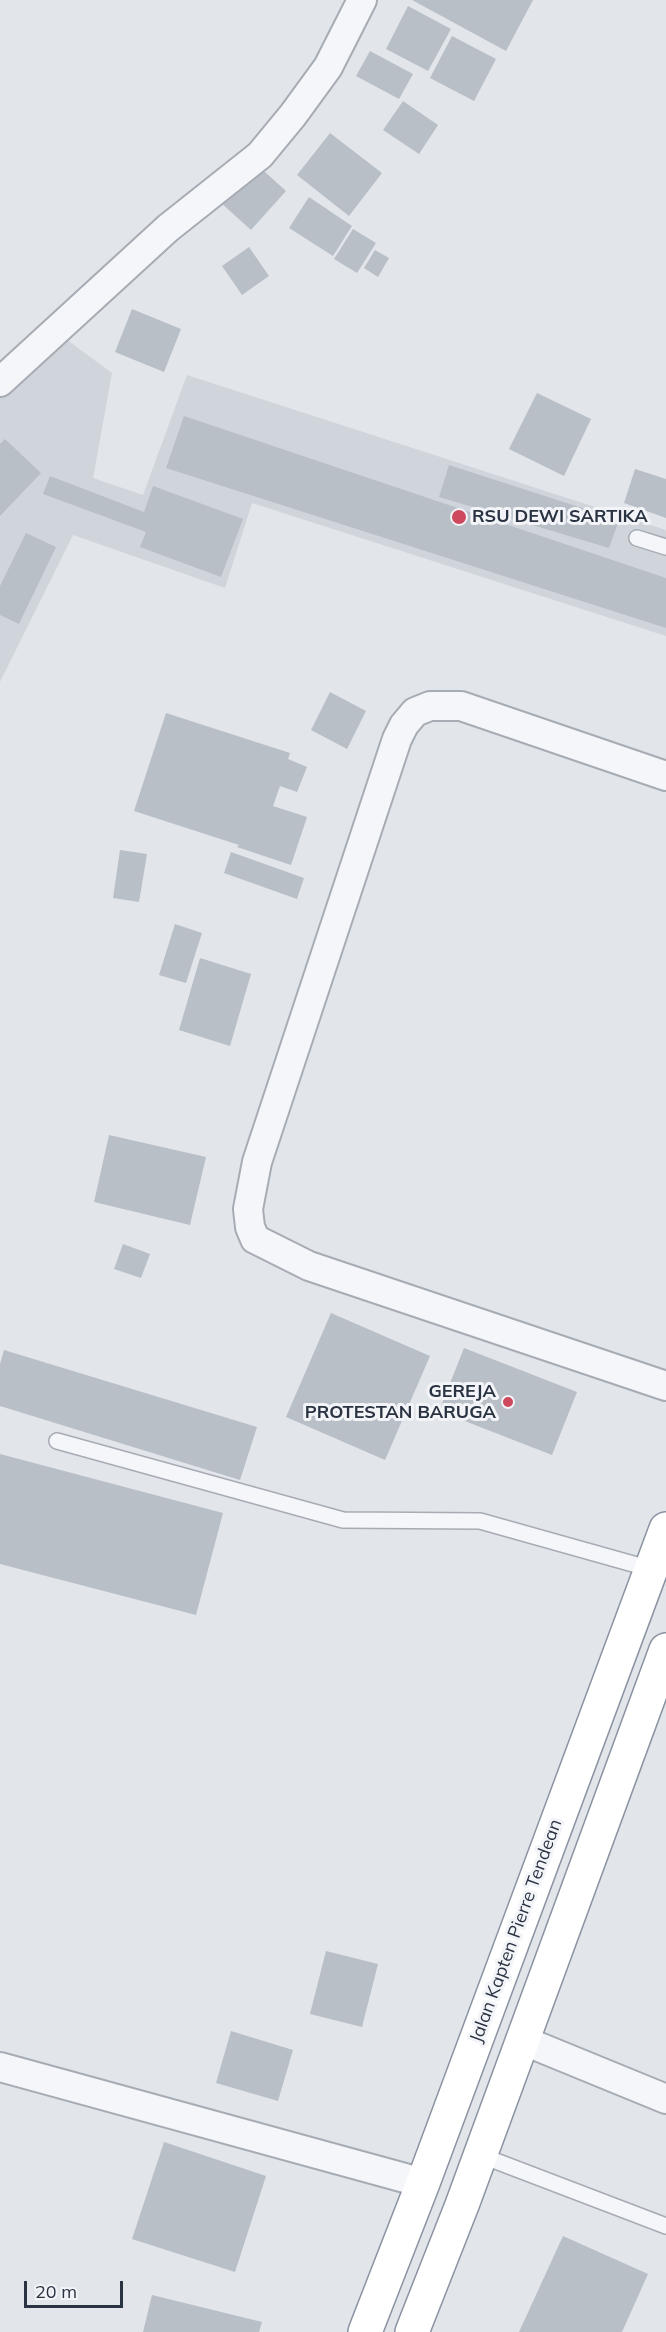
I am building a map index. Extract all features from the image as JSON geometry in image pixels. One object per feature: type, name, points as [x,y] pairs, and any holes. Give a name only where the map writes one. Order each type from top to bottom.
[{"type":"highway","name":"Jalan Kapten Pierre Tendean","points":[[365,2332],[423,2183],[666,1529]]},
{"type":"highway","points":[[412,2332],[480,2155],[666,1650]]},
{"type":"street","points":[[0,382],[113,281],[168,228],[260,155],[293,116],[328,67],[362,0]]},
{"type":"street","points":[[666,776],[461,706],[430,705],[415,712],[404,725],[397,739],[257,1162],[248,1209],[250,1227],[255,1239],[309,1266],[666,1386]]},
{"type":"street","points":[[522,2040],[666,2099]]},
{"type":"street","points":[[0,2067],[423,2183]]},
{"type":"lane","points":[[637,538],[666,547]]},
{"type":"lane","points":[[57,1441],[344,1520],[480,1521],[651,1569]]},
{"type":"lane","points":[[480,2155],[666,2226]]},
{"type":"shaded area","name":"RSU DEWI SARTIKA","points":[[59,334],[112,373],[93,478],[143,495],[187,375],[666,530],[666,636],[252,503],[225,588],[73,535],[0,682],[0,395]]},
{"type":"building","points":[[412,0],[533,0],[506,51]]},
{"type":"building","points":[[408,6],[451,29],[428,71],[386,49]]},
{"type":"building","points":[[452,36],[496,59],[474,101],[430,78]]},
{"type":"building","points":[[370,51],[413,74],[399,99],[356,76]]},
{"type":"building","points":[[403,101],[438,125],[419,154],[383,130]]},
{"type":"building","points":[[330,133],[382,173],[349,216],[297,175]]},
{"type":"building","points":[[255,163],[286,191],[251,230],[220,202]]},
{"type":"building","points":[[309,197],[352,226],[333,256],[289,228]]},
{"type":"building","points":[[353,229],[376,243],[357,273],[334,259]]},
{"type":"building","points":[[249,247],[269,276],[242,295],[222,266]]},
{"type":"building","points":[[375,250],[389,258],[378,277],[364,268]]},
{"type":"building","points":[[132,309],[181,329],[164,372],[115,352]]},
{"type":"building","points":[[537,393],[591,419],[564,476],[509,449]]},
{"type":"building","points":[[184,416],[666,578],[666,628],[166,468]]},
{"type":"building","points":[[5,439],[41,473],[0,516],[0,444]]},
{"type":"building","points":[[449,465],[619,520],[609,548],[439,497]]},
{"type":"building","points":[[635,469],[666,479],[666,518],[624,503]]},
{"type":"building","points":[[50,476],[144,512],[153,486],[243,519],[221,577],[140,547],[146,532],[43,494]]},
{"type":"building","points":[[26,533],[56,547],[19,624],[0,615],[0,586]]},
{"type":"building","points":[[330,692],[366,711],[347,749],[311,730]]},
{"type":"building","points":[[166,713],[290,753],[288,759],[307,767],[297,792],[280,786],[273,806],[307,817],[291,865],[237,847],[239,845],[134,811]]},
{"type":"building","points":[[120,850],[147,854],[139,902],[113,898]]},
{"type":"building","points":[[231,852],[304,878],[297,899],[224,873]]},
{"type":"building","points":[[175,924],[202,933],[186,983],[159,975]]},
{"type":"building","points":[[200,958],[251,974],[230,1046],[179,1030]]},
{"type":"building","points":[[109,1135],[206,1157],[190,1225],[94,1202]]},
{"type":"building","points":[[123,1244],[150,1254],[141,1278],[114,1269]]},
{"type":"building","points":[[331,1313],[430,1356],[385,1460],[286,1417]]},
{"type":"building","name":"GEREJA PROTESTAN BARUGA","points":[[464,1348],[577,1392],[552,1455],[439,1411]]},
{"type":"building","points":[[4,1350],[257,1427],[240,1480],[0,1406],[0,1364]]},
{"type":"building","points":[[0,1454],[223,1513],[196,1615],[0,1564]]},
{"type":"building","points":[[326,1951],[378,1964],[362,2027],[310,2014]]},
{"type":"building","points":[[231,2031],[293,2050],[278,2101],[216,2083]]},
{"type":"building","points":[[164,2142],[266,2176],[235,2272],[132,2239]]},
{"type":"building","points":[[563,2236],[648,2274],[622,2332],[519,2332]]},
{"type":"building","points":[[152,2295],[262,2322],[259,2332],[143,2332]]},
{"type":"place","name":"RSU DEWI SARTIKA","points":[[459,517]]},
{"type":"place","name":"GEREJA PROTESTAN BARUGA","points":[[508,1402]]}]
